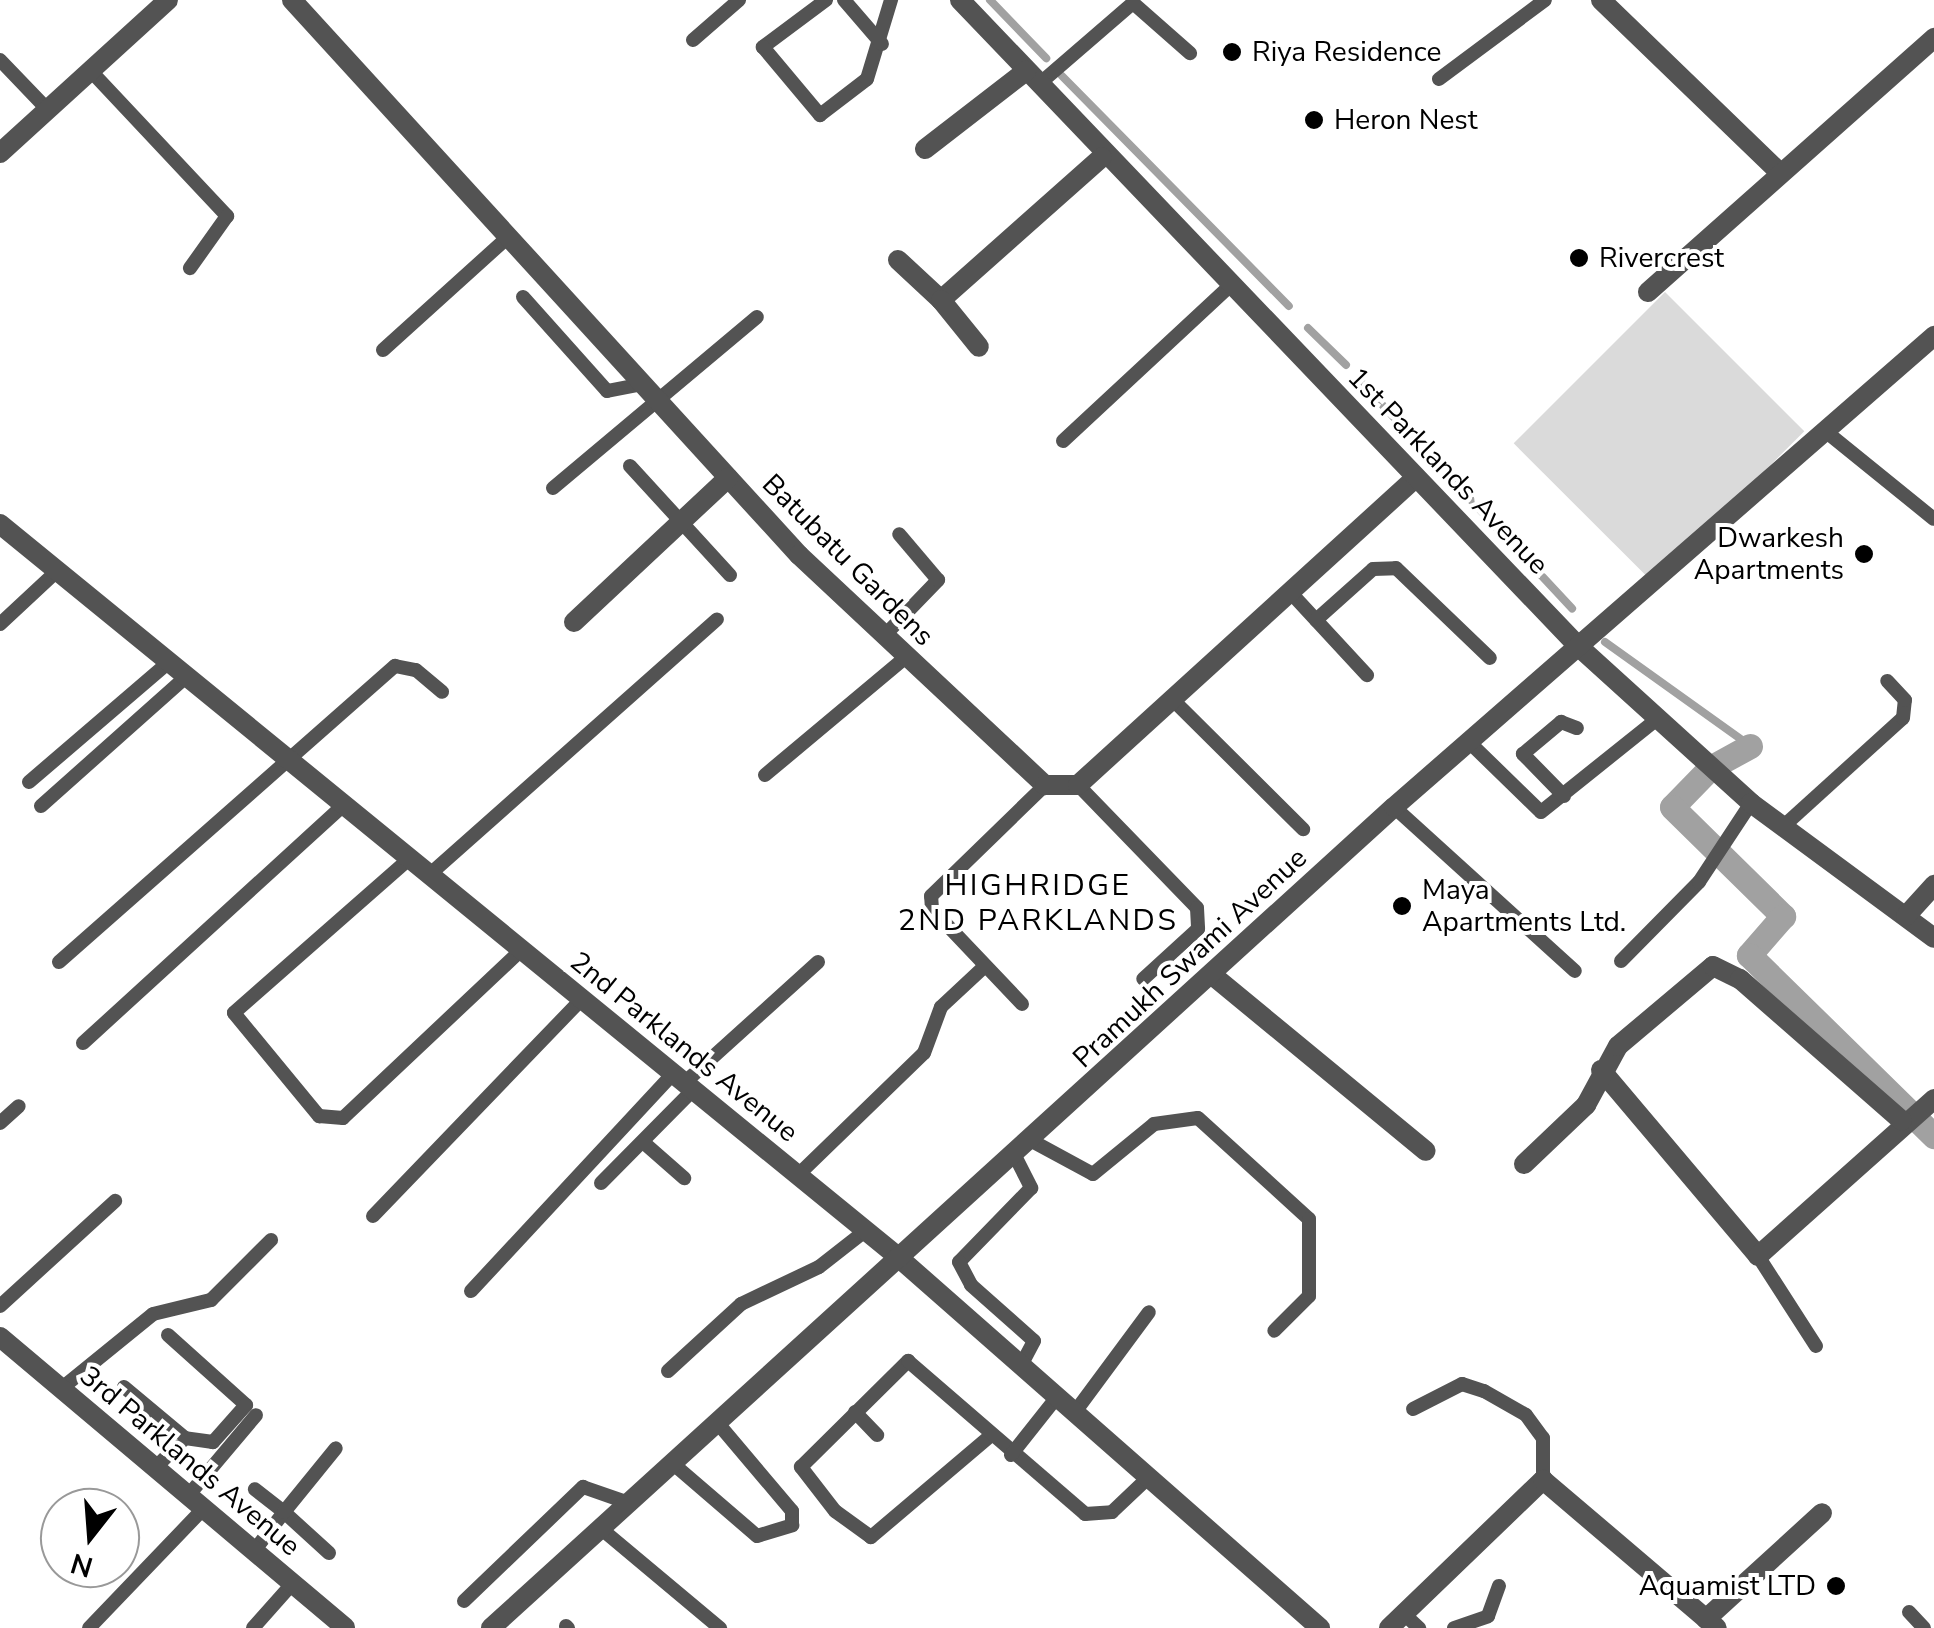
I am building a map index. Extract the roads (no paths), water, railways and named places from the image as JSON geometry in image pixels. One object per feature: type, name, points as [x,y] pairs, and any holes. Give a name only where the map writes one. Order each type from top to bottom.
[{"type":"street","points":[[0,153],[46,107],[168,0]]},
{"type":"street","name":"Batubatu Gardens","points":[[292,0],[728,478],[884,636],[1045,785]]},
{"type":"street","name":"1st Parklands Avenue","points":[[960,0],[1102,157],[1578,646],[1751,803],[1787,824],[1934,938]]},
{"type":"street","points":[[1601,0],[1778,170]]},
{"type":"street","points":[[1648,292],[1778,170],[1934,38]]},
{"type":"street","points":[[925,149],[1032,78]]},
{"type":"street","points":[[941,300],[1102,157]]},
{"type":"street","points":[[898,260],[941,300],[979,347]]},
{"type":"street","name":"Pramukh Swami Avenue","points":[[492,1628],[626,1502],[1032,1141],[1394,807],[1934,338]]},
{"type":"street","points":[[1045,785],[1078,785],[1416,476]]},
{"type":"street","points":[[574,622],[728,478]]},
{"type":"street","name":"2nd Parklands Avenue","points":[[0,524],[898,1257],[1320,1628]]},
{"type":"street","points":[[1906,916],[1934,885]]},
{"type":"street","points":[[1524,1164],[1586,1104],[1601,1070],[1713,966],[1740,979],[1902,1121]]},
{"type":"street","points":[[1211,974],[1426,1151]]},
{"type":"street","points":[[1601,1070],[1758,1256],[1902,1121],[1934,1100]]},
{"type":"street","name":"3rd Parklands Avenue","points":[[0,1336],[345,1628]]},
{"type":"street","points":[[1404,1623],[1543,1480],[1711,1624],[1822,1513]]},
{"type":"lane","points":[[694,40],[738,0]]},
{"type":"lane","points":[[826,0],[763,47],[813,112],[829,113],[867,79],[882,44],[891,0]]},
{"type":"lane","points":[[844,0],[882,44]]},
{"type":"lane","points":[[1439,78],[1545,0]]},
{"type":"lane","points":[[1032,78],[1133,3],[1190,52]]},
{"type":"lane","points":[[0,60],[46,107]]},
{"type":"lane","points":[[89,69],[228,216],[190,268]]},
{"type":"lane","points":[[383,350],[508,237]]},
{"type":"lane","points":[[1063,441],[1230,286]]},
{"type":"lane","points":[[522,298],[607,391],[650,391]]},
{"type":"lane","points":[[552,488],[650,391],[757,318]]},
{"type":"lane","points":[[1824,430],[1934,519]]},
{"type":"lane","points":[[630,466],[730,575]]},
{"type":"lane","points":[[884,636],[938,580],[899,534]]},
{"type":"lane","points":[[1316,620],[1373,569],[1396,568],[1490,658]]},
{"type":"lane","points":[[0,624],[57,572]]},
{"type":"lane","points":[[1290,593],[1367,675]]},
{"type":"lane","points":[[429,875],[717,619]]},
{"type":"lane","points":[[765,775],[906,657]]},
{"type":"lane","points":[[30,782],[168,663]]},
{"type":"lane","points":[[59,962],[395,666],[416,670],[442,692]]},
{"type":"lane","points":[[42,806],[186,677]]},
{"type":"lane","points":[[1787,824],[1903,718],[1905,700],[1887,681]]},
{"type":"lane","points":[[1172,699],[1304,829]]},
{"type":"lane","points":[[1469,742],[1531,810],[1564,796],[1657,719]]},
{"type":"lane","points":[[1564,796],[1524,750],[1561,722],[1578,728]]},
{"type":"lane","points":[[1022,1004],[985,966],[930,896],[1045,785]]},
{"type":"lane","points":[[1078,785],[1197,908],[1198,929],[1142,980]]},
{"type":"lane","points":[[1622,961],[1699,882],[1751,803]]},
{"type":"lane","points":[[83,1043],[344,805]]},
{"type":"lane","points":[[1394,807],[1575,971]]},
{"type":"lane","points":[[409,859],[234,1012],[320,1116],[343,1118],[521,950]]},
{"type":"lane","points":[[471,1291],[682,1084],[818,962]]},
{"type":"lane","points":[[798,1175],[924,1052],[941,1007],[985,966]]},
{"type":"lane","points":[[373,1216],[581,1000]]},
{"type":"lane","points":[[601,1182],[642,1142],[682,1084]]},
{"type":"lane","points":[[0,1124],[18,1106]]},
{"type":"lane","points":[[1032,1141],[1093,1174],[1154,1124],[1175,1114],[1198,1118],[1309,1218],[1310,1296],[1274,1332]]},
{"type":"lane","points":[[642,1142],[684,1178]]},
{"type":"lane","points":[[1015,1156],[1030,1188],[960,1262],[1034,1342],[1021,1365]]},
{"type":"lane","points":[[0,1306],[115,1201]]},
{"type":"lane","points":[[668,1371],[728,1313],[819,1268],[865,1231]]},
{"type":"lane","points":[[62,1388],[153,1314],[211,1300],[271,1240]]},
{"type":"lane","points":[[1758,1256],[1816,1346]]},
{"type":"lane","points":[[1075,1412],[1150,1312]]},
{"type":"lane","points":[[124,1387],[186,1438],[214,1442],[246,1405],[168,1336]]},
{"type":"lane","points":[[989,1438],[883,1532],[859,1535],[801,1467],[908,1361],[989,1438],[1086,1514],[1112,1512],[1149,1477]]},
{"type":"lane","points":[[1413,1409],[1462,1384],[1484,1391],[1544,1438],[1543,1480]]},
{"type":"lane","points":[[1011,1455],[1057,1396]]},
{"type":"lane","points":[[855,1412],[877,1435]]},
{"type":"lane","points":[[89,1628],[195,1503],[256,1415]]},
{"type":"lane","points":[[671,1462],[757,1536],[792,1525],[792,1511],[716,1422]]},
{"type":"lane","points":[[154,1468],[186,1438]]},
{"type":"lane","points":[[254,1551],[336,1448]]},
{"type":"lane","points":[[464,1601],[583,1488],[626,1502]]},
{"type":"lane","points":[[254,1489],[329,1553]]},
{"type":"lane","points":[[600,1527],[720,1628]]},
{"type":"lane","points":[[254,1628],[293,1583]]},
{"type":"lane","points":[[1454,1628],[1488,1616],[1499,1586]]},
{"type":"lane","points":[[1909,1612],[1924,1628]]},
{"type":"waterway","points":[[990,0],[1046,58]]},
{"type":"waterway","points":[[1062,76],[1289,306]]},
{"type":"waterway","points":[[1308,328],[1346,365]]},
{"type":"waterway","points":[[1360,381],[1572,608]]},
{"type":"waterway","points":[[1605,642],[1750,746]]},
{"type":"waterway","points":[[1750,746],[1710,768],[1672,807],[1783,916],[1749,955],[1934,1136]]},
{"type":"place","name":"Riya Residence","points":[[1232,52]]},
{"type":"place","name":"Heron Nest","points":[[1314,120]]},
{"type":"place","name":"Rivercrest","points":[[1579,258]]},
{"type":"place","name":"Dwarkesh Apartments","points":[[1864,554]]},
{"type":"place","name":"Maya Apartments Ltd.","points":[[1402,906]]},
{"type":"place","name":"Aquamist LTD","points":[[1836,1586]]},
{"type":"district","name":"HIGHRIDGE 2ND PARKLANDS","points":[[1038,903]]}]
